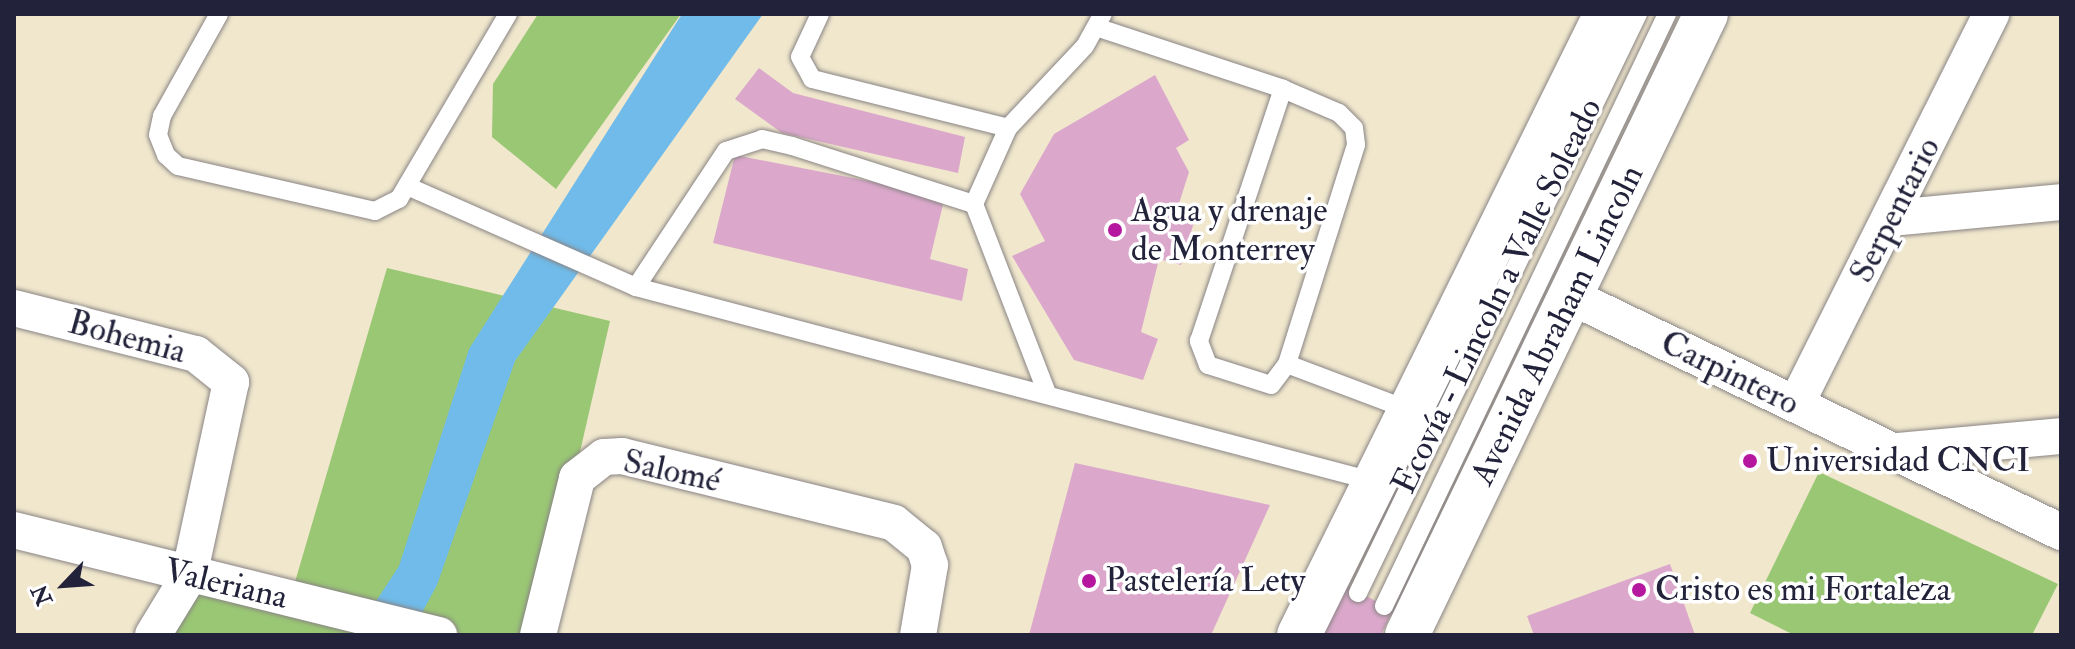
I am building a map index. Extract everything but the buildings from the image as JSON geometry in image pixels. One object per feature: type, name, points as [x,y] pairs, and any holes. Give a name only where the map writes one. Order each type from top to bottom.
[{"type":"main road","points":[[1299,635],[1606,14]]},
{"type":"main road","name":"Avenida Abraham Lincoln","points":[[1396,620],[1572,297],[1706,14]]},
{"type":"street","name":"Serpentario","points":[[1796,404],[1892,218],[1991,14]]},
{"type":"street","points":[[1892,218],[2061,202]]},
{"type":"street","name":"Carpintero","points":[[1572,297],[2061,532]]},
{"type":"street","name":"Bohemia","points":[[14,308],[196,354],[231,382],[189,576]]},
{"type":"street","points":[[1895,451],[2061,436]]},
{"type":"street","name":"Salomé","points":[[538,635],[570,495],[582,472],[604,457],[894,523],[924,547],[930,585],[918,635]]},
{"type":"street","name":"Valeriana","points":[[14,530],[189,576],[439,635]]},
{"type":"street","points":[[153,635],[189,576]]},
{"type":"lane","points":[[219,14],[162,116],[158,135],[178,166],[358,211],[388,207],[407,186],[508,14]]},
{"type":"lane","points":[[820,14],[801,48],[812,79],[1008,128]]},
{"type":"lane","points":[[1358,593],[1638,14]]},
{"type":"lane","name":"Ecovía - Lincoln a Valle Soleado","points":[[1396,620],[1667,14]]},
{"type":"lane","points":[[1046,391],[974,204],[1008,128],[1101,21],[1283,89],[1339,113],[1357,138],[1287,364],[1279,381],[1266,384],[1208,365],[1199,341],[1283,89]]},
{"type":"lane","points":[[636,287],[707,172],[744,142],[792,146],[974,204]]},
{"type":"lane","points":[[407,186],[636,287],[1046,391],[1376,482]]},
{"type":"lane","points":[[1287,364],[1409,410]]},
{"type":"green space","points":[[538,14],[681,14],[556,189],[492,137],[493,84]]},
{"type":"green space","points":[[387,268],[610,321],[538,635],[153,635],[189,576],[290,599]]},
{"type":"green space","points":[[1819,472],[2058,584],[2032,635],[1794,635],[1750,613]]},
{"type":"water","points":[[682,14],[763,14],[515,361],[437,585],[410,635],[354,635],[399,566],[469,349]]},
{"type":"place","name":"Agua y drenaje de Monterrey","points":[[1115,230]]},
{"type":"place","name":"Universidad CNCI","points":[[1750,461]]},
{"type":"place","name":"Pastelería Lety","points":[[1089,581]]},
{"type":"place","name":"Cristo es mi Fortaleza","points":[[1639,590]]}]
